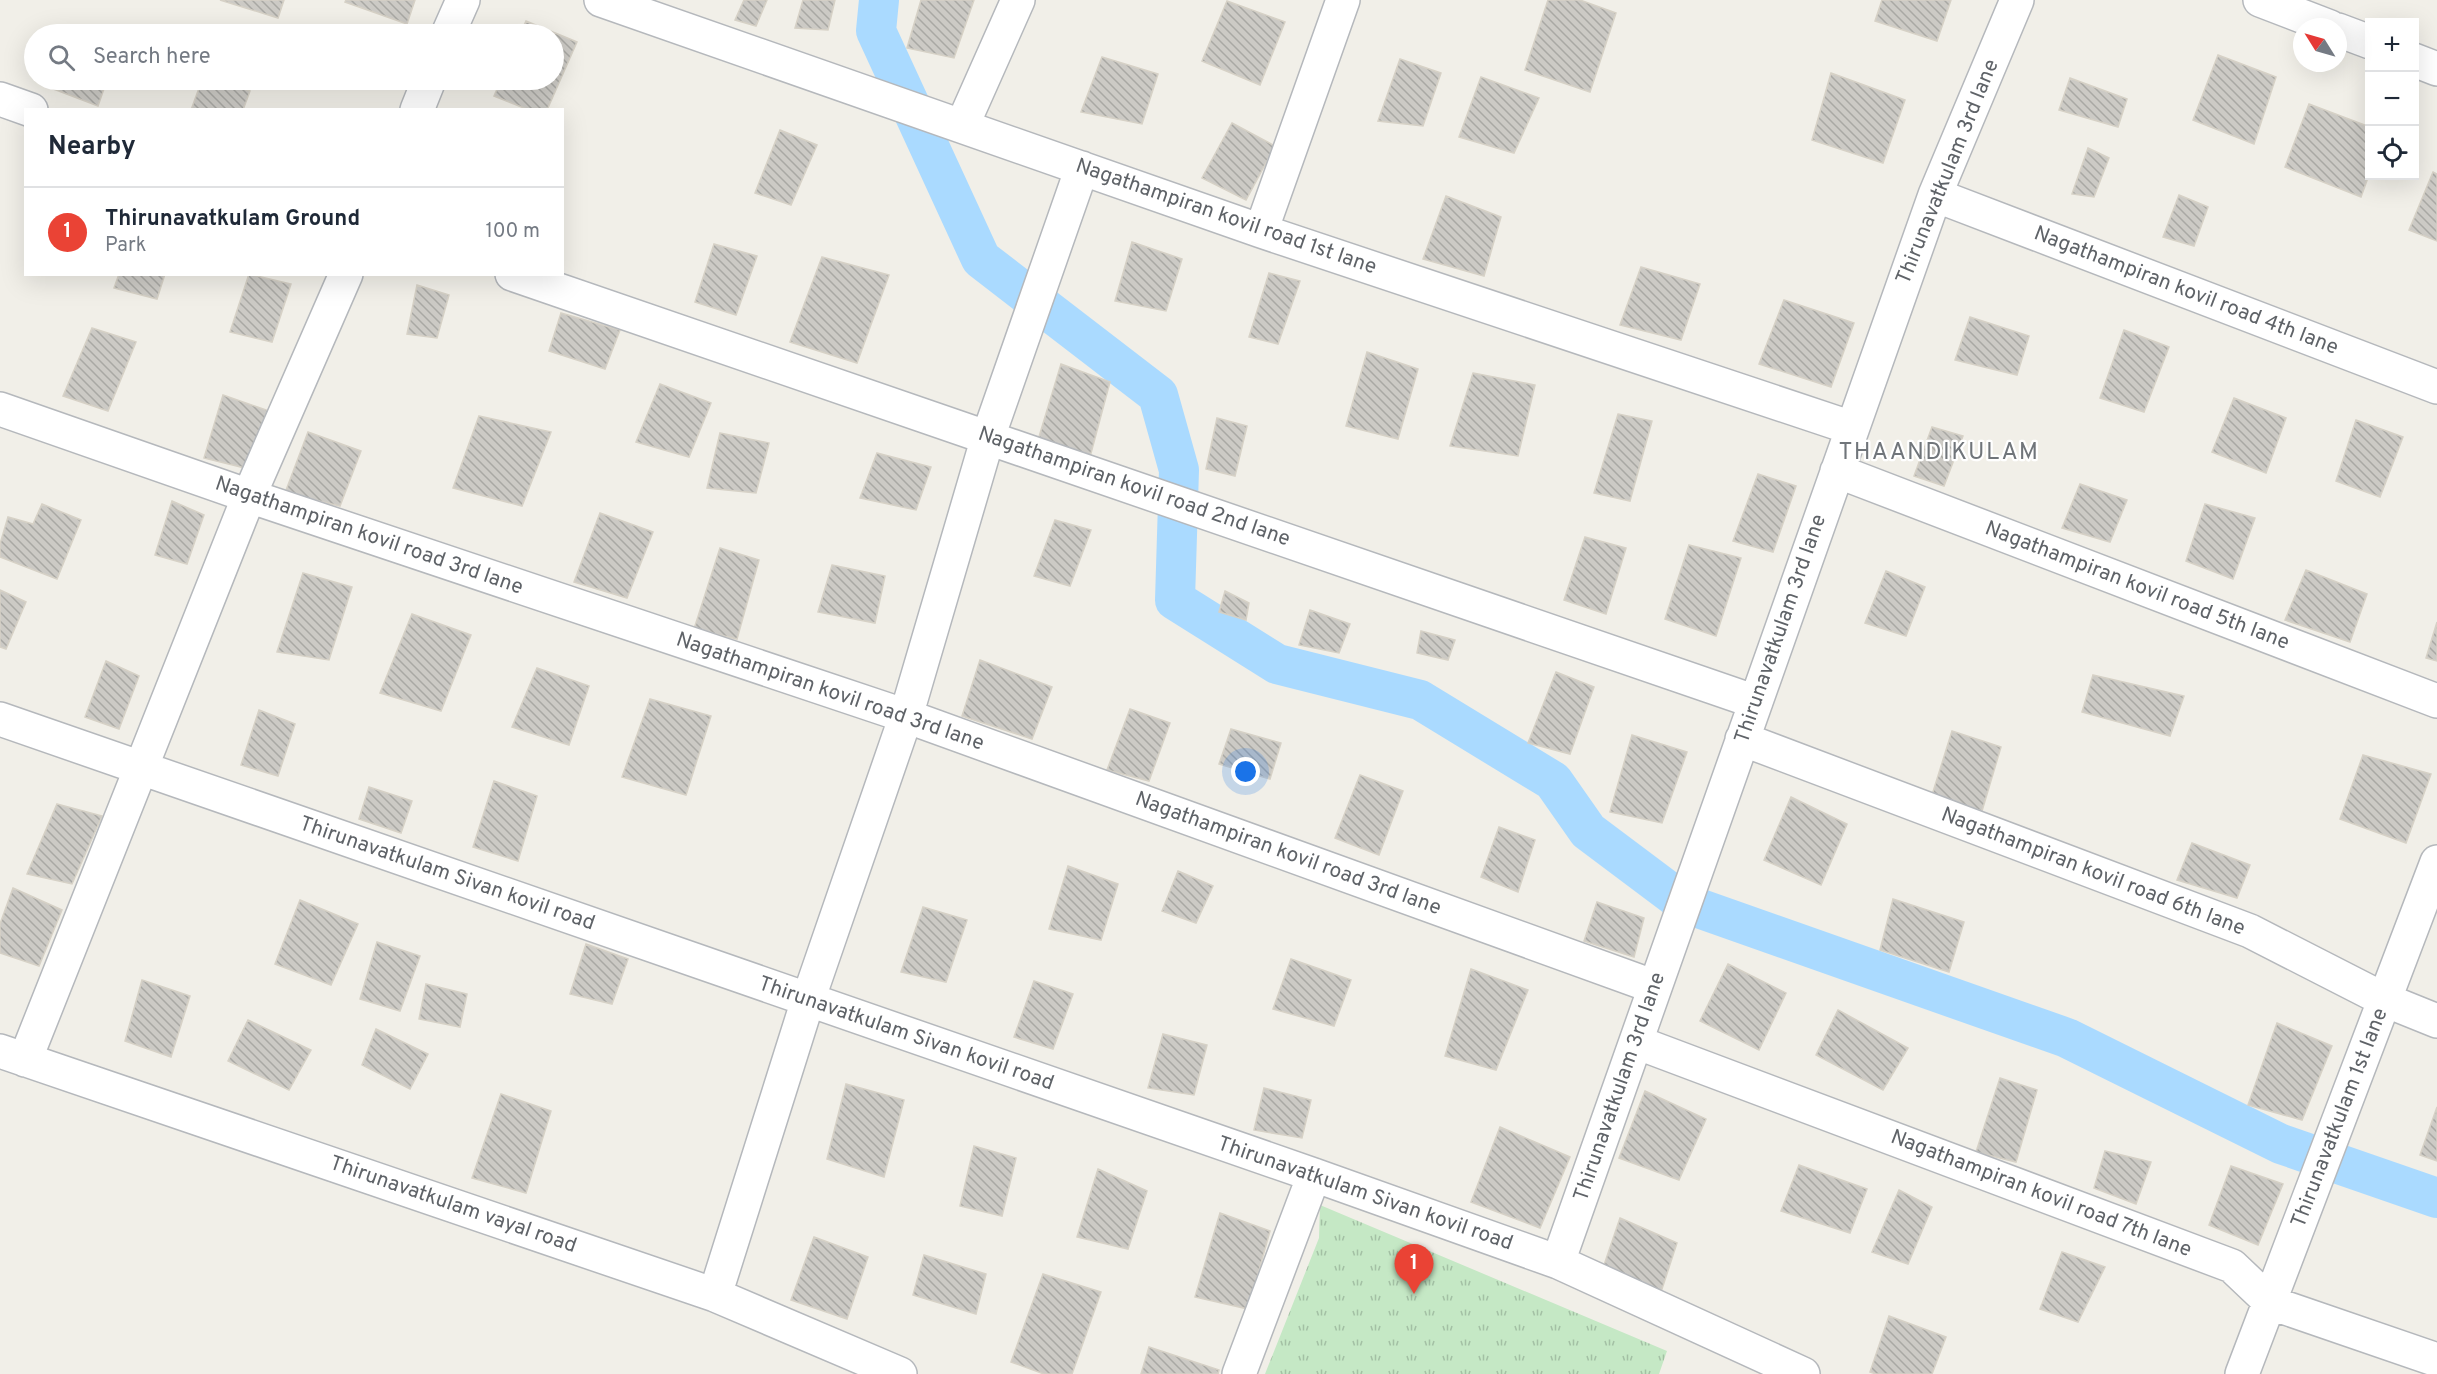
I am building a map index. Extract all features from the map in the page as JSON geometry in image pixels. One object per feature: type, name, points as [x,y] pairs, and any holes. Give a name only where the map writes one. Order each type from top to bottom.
[{"type":"street","points":[[452,24],[463,0]]},
{"type":"street","name":"Nagathampiran kovil road 1st lane","points":[[601,0],[1261,231],[1852,428]]},
{"type":"street","points":[[962,126],[1018,0]]},
{"type":"street","points":[[1261,231],[1343,0]]},
{"type":"street","name":"Thirunavatkulam 3rd lane","points":[[1558,1262],[1935,195],[2017,0]]},
{"type":"street","points":[[2260,0],[2323,18]]},
{"type":"street","points":[[2347,29],[2365,39]]},
{"type":"street","points":[[2419,62],[2437,69]]},
{"type":"street","points":[[418,108],[425,90]]},
{"type":"street","points":[[0,99],[25,108]]},
{"type":"street","points":[[715,1295],[808,1000],[906,716],[988,437],[1082,168]]},
{"type":"street","name":"Nagathampiran kovil road 4th lane","points":[[1935,195],[2437,387]]},
{"type":"street","points":[[12,1055],[140,768],[249,496],[345,276]]},
{"type":"street","name":"Nagathampiran kovil road 2nd lane","points":[[518,276],[1756,702]]},
{"type":"street","name":"Nagathampiran kovil road 3rd lane","points":[[0,409],[249,496],[906,716],[1655,987]]},
{"type":"street","name":"Nagathampiran kovil road 5th lane","points":[[1837,471],[2437,701]]},
{"type":"street","name":"Thirunavatkulam Sivan kovil road","points":[[0,718],[1558,1262],[1803,1374]]},
{"type":"street","name":"Nagathampiran kovil road 6th lane","points":[[1742,740],[2250,931],[2385,1000],[2437,1021]]},
{"type":"street","name":"Thirunavatkulam 1st lane","points":[[2242,1374],[2271,1303],[2437,862]]},
{"type":"street","name":"Nagathampiran kovil road 7th lane","points":[[1636,1042],[2232,1266],[2271,1303],[2437,1360]]},
{"type":"street","name":"Thirunavatkulam vayal road","points":[[12,1055],[715,1295],[900,1374]]},
{"type":"street","points":[[1239,1374],[1314,1175]]},
{"type":"green space","points":[[1320,1205],[1667,1351],[1659,1374],[1265,1374],[1319,1238]]},
{"type":"building","points":[[220,0],[284,0],[278,18]]},
{"type":"building","points":[[346,0],[415,0],[407,24],[345,2]]},
{"type":"building","points":[[744,0],[767,0],[756,26],[735,20]]},
{"type":"building","points":[[803,0],[835,0],[828,30],[795,28]]},
{"type":"building","points":[[921,0],[974,0],[954,58],[907,48]]},
{"type":"building","points":[[1548,0],[1580,0],[1616,13],[1590,92],[1525,70]]},
{"type":"building","points":[[1882,0],[1951,0],[1937,41],[1875,21]]},
{"type":"building","points":[[1227,1],[1285,22],[1260,85],[1202,61]]},
{"type":"building","points":[[564,37],[577,42],[564,71]]},
{"type":"building","points":[[2218,55],[2276,77],[2254,144],[2193,120]]},
{"type":"building","points":[[1102,57],[1158,74],[1142,124],[1081,112]]},
{"type":"building","points":[[1400,59],[1441,73],[1423,126],[1378,121]]},
{"type":"building","points":[[1831,73],[1905,100],[1883,163],[1812,140]]},
{"type":"building","points":[[1481,77],[1539,98],[1514,153],[1459,137]]},
{"type":"building","points":[[2070,78],[2127,99],[2118,127],[2059,110]]},
{"type":"building","points":[[56,90],[104,90],[98,106]]},
{"type":"building","points":[[198,90],[250,91],[244,108],[192,108]]},
{"type":"building","points":[[497,90],[556,90],[548,108],[524,108],[494,96]]},
{"type":"building","points":[[2309,104],[2365,125],[2365,180],[2367,180],[2361,197],[2285,167]]},
{"type":"building","points":[[1232,123],[1275,146],[1246,200],[1202,178]]},
{"type":"building","points":[[780,130],[817,145],[791,205],[755,193]]},
{"type":"building","points":[[2088,148],[2109,158],[2094,197],[2072,194]]},
{"type":"building","points":[[2433,172],[2437,174],[2437,241],[2409,230]]},
{"type":"building","points":[[2179,195],[2208,207],[2194,246],[2163,237]]},
{"type":"building","points":[[1446,196],[1501,217],[1484,276],[1423,259]]},
{"type":"building","points":[[1132,242],[1182,259],[1166,311],[1115,301]]},
{"type":"building","points":[[714,244],[757,256],[736,315],[695,302]]},
{"type":"building","points":[[822,257],[889,275],[857,363],[790,342]]},
{"type":"building","points":[[1641,267],[1700,284],[1681,340],[1620,325]]},
{"type":"building","points":[[1269,273],[1300,281],[1278,344],[1249,337]]},
{"type":"building","points":[[118,276],[164,276],[157,299],[114,288]]},
{"type":"building","points":[[248,276],[291,284],[272,342],[230,332]]},
{"type":"building","points":[[417,285],[449,295],[437,338],[407,334]]},
{"type":"building","points":[[1784,300],[1854,323],[1831,387],[1759,364]]},
{"type":"building","points":[[561,313],[620,330],[605,369],[549,351]]},
{"type":"building","points":[[1970,317],[2029,336],[2017,375],[1955,360]]},
{"type":"building","points":[[92,328],[136,342],[108,411],[63,396]]},
{"type":"building","points":[[2124,330],[2169,347],[2144,412],[2100,398]]},
{"type":"building","points":[[1367,352],[1418,369],[1398,439],[1346,426]]},
{"type":"building","points":[[1061,364],[1110,382],[1090,457],[1038,440]]},
{"type":"building","points":[[1473,373],[1535,385],[1518,456],[1450,446]]},
{"type":"building","points":[[660,384],[711,403],[689,457],[636,442]]},
{"type":"building","points":[[223,395],[269,411],[249,469],[204,458]]},
{"type":"building","points":[[2234,398],[2286,418],[2266,473],[2212,452]]},
{"type":"building","points":[[1618,414],[1652,421],[1630,501],[1594,493]]},
{"type":"building","points":[[479,416],[551,432],[522,506],[453,488]]},
{"type":"building","points":[[1217,418],[1247,426],[1235,476],[1206,469]]},
{"type":"building","points":[[2356,420],[2403,437],[2380,497],[2336,481]]},
{"type":"building","points":[[1932,427],[1963,436],[1944,486],[1914,476]]},
{"type":"building","points":[[308,432],[361,451],[340,506],[285,493]]},
{"type":"building","points":[[720,433],[769,443],[756,493],[707,488]]},
{"type":"building","points":[[877,453],[931,467],[916,510],[860,498]]},
{"type":"building","points":[[1758,474],[1796,486],[1773,552],[1733,541]]},
{"type":"building","points":[[2080,484],[2127,500],[2110,542],[2062,528]]},
{"type":"building","points":[[172,501],[204,515],[187,564],[155,555]]},
{"type":"building","points":[[42,504],[81,520],[57,579],[0,557],[0,544],[8,517],[33,524]]},
{"type":"building","points":[[2205,504],[2255,518],[2233,579],[2186,561]]},
{"type":"building","points":[[600,513],[653,532],[627,598],[574,582]]},
{"type":"building","points":[[1055,520],[1091,530],[1070,586],[1034,576]]},
{"type":"building","points":[[1585,537],[1626,548],[1606,614],[1564,600]]},
{"type":"building","points":[[1689,545],[1741,558],[1716,636],[1665,619]]},
{"type":"building","points":[[720,548],[759,560],[737,639],[694,629]]},
{"type":"building","points":[[832,565],[885,576],[875,623],[818,612]]},
{"type":"building","points":[[2306,570],[2367,594],[2350,642],[2285,620]]},
{"type":"building","points":[[1886,571],[1925,587],[1906,636],[1865,623]]},
{"type":"building","points":[[303,573],[352,587],[329,660],[277,652]]},
{"type":"building","points":[[0,590],[26,602],[6,649],[0,647]]},
{"type":"building","points":[[1225,591],[1249,603],[1246,620],[1219,612]]},
{"type":"building","points":[[1310,610],[1350,624],[1339,653],[1299,645]]},
{"type":"building","points":[[412,614],[471,635],[441,711],[380,693]]},
{"type":"building","points":[[2437,622],[2437,661],[2426,658]]},
{"type":"building","points":[[1421,631],[1455,640],[1448,660],[1417,653]]},
{"type":"building","points":[[980,660],[1052,687],[1032,739],[962,716]]},
{"type":"building","points":[[106,661],[139,676],[119,729],[85,717]]},
{"type":"building","points":[[537,668],[589,686],[569,745],[512,727]]},
{"type":"building","points":[[1556,672],[1594,687],[1570,754],[1528,743]]},
{"type":"building","points":[[2093,675],[2184,696],[2170,736],[2082,712]]},
{"type":"building","points":[[650,699],[711,716],[686,795],[622,777]]},
{"type":"building","points":[[1130,709],[1170,723],[1149,781],[1107,770]]},
{"type":"building","points":[[259,710],[295,724],[278,776],[241,765]]},
{"type":"building","points":[[1231,729],[1281,743],[1270,779],[1219,764]]},
{"type":"building","points":[[1952,731],[2001,747],[1982,811],[1932,795]]},
{"type":"building","points":[[1632,735],[1687,752],[1662,823],[1610,812]]},
{"type":"building","points":[[2363,755],[2431,774],[2406,843],[2340,819]]},
{"type":"building","points":[[1360,775],[1403,791],[1379,855],[1335,838]]},
{"type":"building","points":[[494,781],[537,796],[518,861],[473,847]]},
{"type":"building","points":[[369,787],[412,801],[401,833],[359,819]]},
{"type":"building","points":[[1791,797],[1847,824],[1821,885],[1764,860]]},
{"type":"building","points":[[57,804],[102,816],[72,884],[27,874]]},
{"type":"building","points":[[1499,827],[1535,840],[1518,892],[1481,877]]},
{"type":"building","points":[[2192,843],[2250,865],[2237,898],[2177,880]]},
{"type":"building","points":[[1068,866],[1118,884],[1101,940],[1049,929]]},
{"type":"building","points":[[1178,871],[1213,886],[1196,923],[1162,911]]},
{"type":"building","points":[[13,888],[62,910],[39,966],[0,953],[0,924]]},
{"type":"building","points":[[1893,899],[1964,922],[1949,972],[1880,950]]},
{"type":"building","points":[[300,900],[358,924],[331,985],[275,964]]},
{"type":"building","points":[[1597,902],[1644,918],[1634,957],[1584,941]]},
{"type":"building","points":[[923,907],[967,920],[946,982],[901,972]]},
{"type":"building","points":[[377,942],[420,956],[400,1011],[360,999]]},
{"type":"building","points":[[586,944],[628,959],[612,1004],[570,994]]},
{"type":"building","points":[[1291,959],[1351,980],[1334,1026],[1273,1009]]},
{"type":"building","points":[[1728,964],[1786,993],[1759,1050],[1700,1021]]},
{"type":"building","points":[[1471,969],[1528,990],[1496,1070],[1445,1056]]},
{"type":"building","points":[[142,980],[190,996],[171,1057],[125,1041]]},
{"type":"building","points":[[1034,981],[1073,994],[1053,1049],[1014,1037]]},
{"type":"building","points":[[426,984],[467,994],[460,1027],[419,1019]]},
{"type":"building","points":[[1838,1010],[1908,1048],[1883,1090],[1816,1055]]},
{"type":"building","points":[[248,1020],[311,1050],[289,1090],[228,1061]]},
{"type":"building","points":[[2277,1023],[2332,1046],[2302,1120],[2248,1105]]},
{"type":"building","points":[[376,1029],[428,1054],[410,1089],[362,1065]]},
{"type":"building","points":[[1163,1034],[1207,1045],[1194,1095],[1148,1088]]},
{"type":"building","points":[[2000,1078],[2037,1090],[2016,1162],[1976,1152]]},
{"type":"building","points":[[846,1084],[904,1100],[884,1177],[827,1159]]},
{"type":"building","points":[[1264,1088],[1311,1100],[1302,1138],[1254,1130]]},
{"type":"building","points":[[1645,1091],[1706,1119],[1679,1180],[1619,1158]]},
{"type":"building","points":[[501,1094],[551,1111],[526,1193],[472,1178]]},
{"type":"building","points":[[2437,1107],[2437,1161],[2420,1155]]},
{"type":"building","points":[[1500,1127],[1570,1157],[1540,1228],[1471,1202]]},
{"type":"building","points":[[974,1146],[1016,1158],[1002,1216],[960,1206]]},
{"type":"building","points":[[2105,1151],[2151,1162],[2136,1204],[2094,1188]]},
{"type":"building","points":[[1799,1165],[1867,1189],[1850,1233],[1781,1211]]},
{"type":"building","points":[[2231,1166],[2283,1184],[2258,1245],[2209,1225]]},
{"type":"building","points":[[1098,1169],[1147,1191],[1128,1249],[1077,1237]]},
{"type":"building","points":[[1899,1190],[1932,1207],[1908,1264],[1872,1252]]},
{"type":"building","points":[[1220,1213],[1270,1231],[1248,1309],[1195,1297]]},
{"type":"building","points":[[1620,1218],[1677,1243],[1661,1292],[1603,1268]]},
{"type":"building","points":[[814,1237],[868,1257],[847,1319],[791,1300]]},
{"type":"building","points":[[2062,1252],[2105,1267],[2078,1322],[2040,1309]]},
{"type":"building","points":[[924,1255],[986,1274],[976,1314],[913,1295]]},
{"type":"building","points":[[1043,1274],[1101,1292],[1072,1374],[1044,1374],[1011,1362]]},
{"type":"building","points":[[1889,1316],[1946,1337],[1932,1374],[1876,1374],[1870,1372]]},
{"type":"building","points":[[1149,1347],[1219,1370],[1218,1374],[1141,1374]]},
{"type":"waterway","points":[[879,0],[876,31],[981,259],[1158,395],[1179,470],[1175,600],[1277,664],[1420,700],[1553,781],[1588,831],[1684,903],[2067,1038],[2281,1144],[2437,1198]]},
{"type":"place","name":"Thirunavatkulam Ground","points":[[1414,1294]]},
{"type":"district","name":"THAANDIKULAM","points":[[1939,453]]}]
